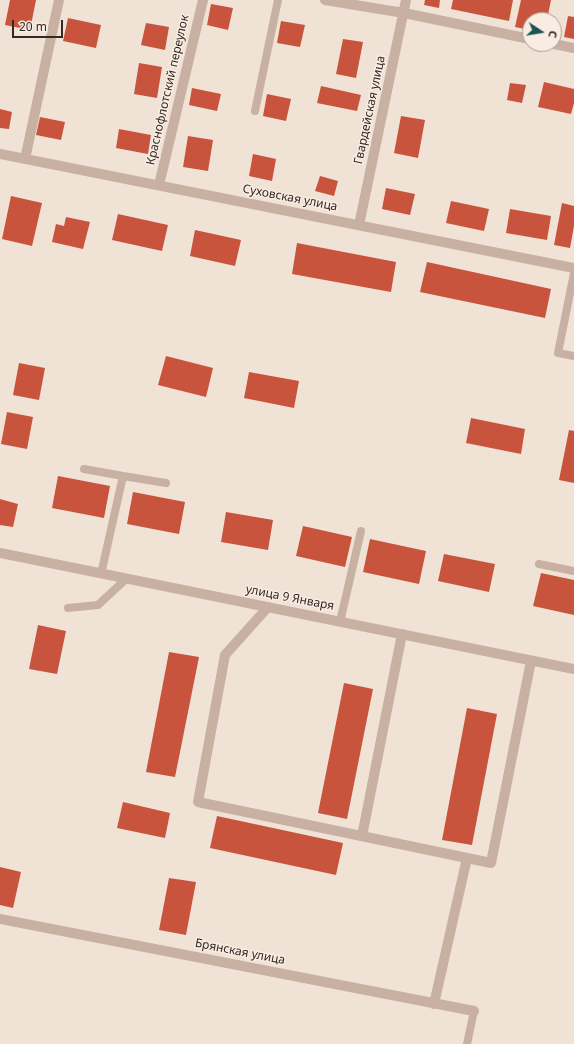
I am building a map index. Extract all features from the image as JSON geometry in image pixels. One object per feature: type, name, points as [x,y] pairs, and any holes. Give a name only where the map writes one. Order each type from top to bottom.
[{"type":"street","points":[[25,159],[58,0]]},
{"type":"street","name":"Краснофлотский переулок","points":[[159,185],[203,0]]},
{"type":"street","points":[[325,0],[404,13],[522,37]]},
{"type":"street","name":"Гвардейская улица","points":[[359,225],[406,0]]},
{"type":"street","points":[[562,46],[574,48]]},
{"type":"street","name":"Суховская улица","points":[[0,154],[574,268]]},
{"type":"street","name":"улица 9 Января","points":[[0,553],[574,669]]},
{"type":"street","points":[[268,607],[225,655],[198,802],[491,863],[531,660]]},
{"type":"street","points":[[362,836],[402,634]]},
{"type":"street","points":[[434,1004],[467,858]]},
{"type":"street","name":"Брянская улица","points":[[0,919],[474,1011]]},
{"type":"lane","points":[[255,111],[278,0]]},
{"type":"lane","points":[[574,273],[558,353],[574,356]]},
{"type":"lane","points":[[84,469],[166,483]]},
{"type":"lane","points":[[101,574],[123,476]]},
{"type":"lane","points":[[340,622],[361,532]]},
{"type":"lane","points":[[539,564],[574,571]]},
{"type":"lane","points":[[68,608],[98,605],[126,579]]},
{"type":"lane","points":[[467,1044],[474,1011]]},
{"type":"building","points":[[10,0],[36,0],[30,30],[5,25]]},
{"type":"building","points":[[425,0],[440,0],[439,8],[424,5]]},
{"type":"building","points":[[453,0],[513,0],[509,21],[451,9]]},
{"type":"building","points":[[521,0],[551,0],[549,12],[522,12],[522,28],[515,27]]},
{"type":"building","points":[[211,4],[233,8],[228,30],[207,25]]},
{"type":"building","points":[[568,16],[574,17],[574,39],[564,37]]},
{"type":"building","points":[[68,18],[101,25],[96,48],[63,41]]},
{"type":"building","points":[[281,21],[305,25],[300,47],[277,43]]},
{"type":"building","points":[[146,23],[169,27],[165,50],[141,45]]},
{"type":"building","points":[[343,39],[363,42],[356,78],[336,74]]},
{"type":"building","points":[[139,63],[162,67],[157,98],[134,94]]},
{"type":"building","points":[[544,82],[574,89],[574,103],[571,114],[538,107]]},
{"type":"building","points":[[510,83],[526,85],[522,103],[507,100]]},
{"type":"building","points":[[321,86],[361,95],[357,111],[317,103]]},
{"type":"building","points":[[192,88],[221,94],[217,111],[189,105]]},
{"type":"building","points":[[267,94],[291,99],[286,121],[263,116]]},
{"type":"building","points":[[0,109],[12,112],[9,129],[0,128]]},
{"type":"building","points":[[401,116],[425,120],[418,158],[394,153]]},
{"type":"building","points":[[40,117],[65,122],[61,140],[36,135]]},
{"type":"building","points":[[119,129],[151,135],[148,154],[116,148]]},
{"type":"building","points":[[188,136],[213,140],[208,171],[183,167]]},
{"type":"building","points":[[253,154],[276,159],[272,181],[249,176]]},
{"type":"building","points":[[320,176],[338,181],[334,196],[315,191]]},
{"type":"building","points":[[386,188],[415,194],[410,215],[382,209]]},
{"type":"building","points":[[11,196],[42,203],[32,246],[2,239]]},
{"type":"building","points":[[451,201],[489,209],[484,231],[446,223]]},
{"type":"building","points":[[562,203],[574,206],[574,226],[570,248],[554,245]]},
{"type":"building","points":[[510,209],[551,216],[547,240],[506,233]]},
{"type":"building","points":[[118,214],[168,225],[162,251],[112,240]]},
{"type":"building","points":[[66,217],[90,222],[83,249],[52,242],[56,224],[64,226]]},
{"type":"building","points":[[195,230],[241,240],[235,266],[190,256]]},
{"type":"building","points":[[297,243],[396,262],[391,292],[292,274]]},
{"type":"building","points":[[427,262],[551,289],[545,318],[420,292]]},
{"type":"building","points":[[166,356],[213,368],[206,397],[158,385]]},
{"type":"building","points":[[19,363],[45,368],[39,400],[13,395]]},
{"type":"building","points":[[249,372],[299,381],[294,408],[244,398]]},
{"type":"building","points":[[7,412],[33,417],[27,449],[1,444]]},
{"type":"building","points":[[471,418],[525,429],[521,454],[466,443]]},
{"type":"building","points":[[569,430],[574,431],[574,483],[559,480]]},
{"type":"building","points":[[58,476],[110,486],[104,518],[52,508]]},
{"type":"building","points":[[133,492],[185,502],[179,534],[127,524]]},
{"type":"building","points":[[0,499],[18,504],[13,527],[0,525]]},
{"type":"building","points":[[226,512],[273,520],[268,550],[221,542]]},
{"type":"building","points":[[303,526],[352,537],[345,567],[296,556]]},
{"type":"building","points":[[370,539],[426,551],[419,584],[363,572]]},
{"type":"building","points":[[444,554],[495,564],[489,592],[438,581]]},
{"type":"building","points":[[541,573],[574,580],[574,615],[533,606]]},
{"type":"building","points":[[38,625],[66,631],[57,674],[29,669]]},
{"type":"building","points":[[169,652],[199,657],[175,777],[146,772]]},
{"type":"building","points":[[344,683],[373,689],[347,819],[318,813]]},
{"type":"building","points":[[467,708],[497,714],[472,845],[442,840]]},
{"type":"building","points":[[123,802],[170,813],[165,838],[117,828]]},
{"type":"building","points":[[217,816],[343,843],[336,875],[210,848]]},
{"type":"building","points":[[0,867],[21,872],[13,908],[0,905]]},
{"type":"building","points":[[169,878],[196,882],[186,935],[159,930]]}]
